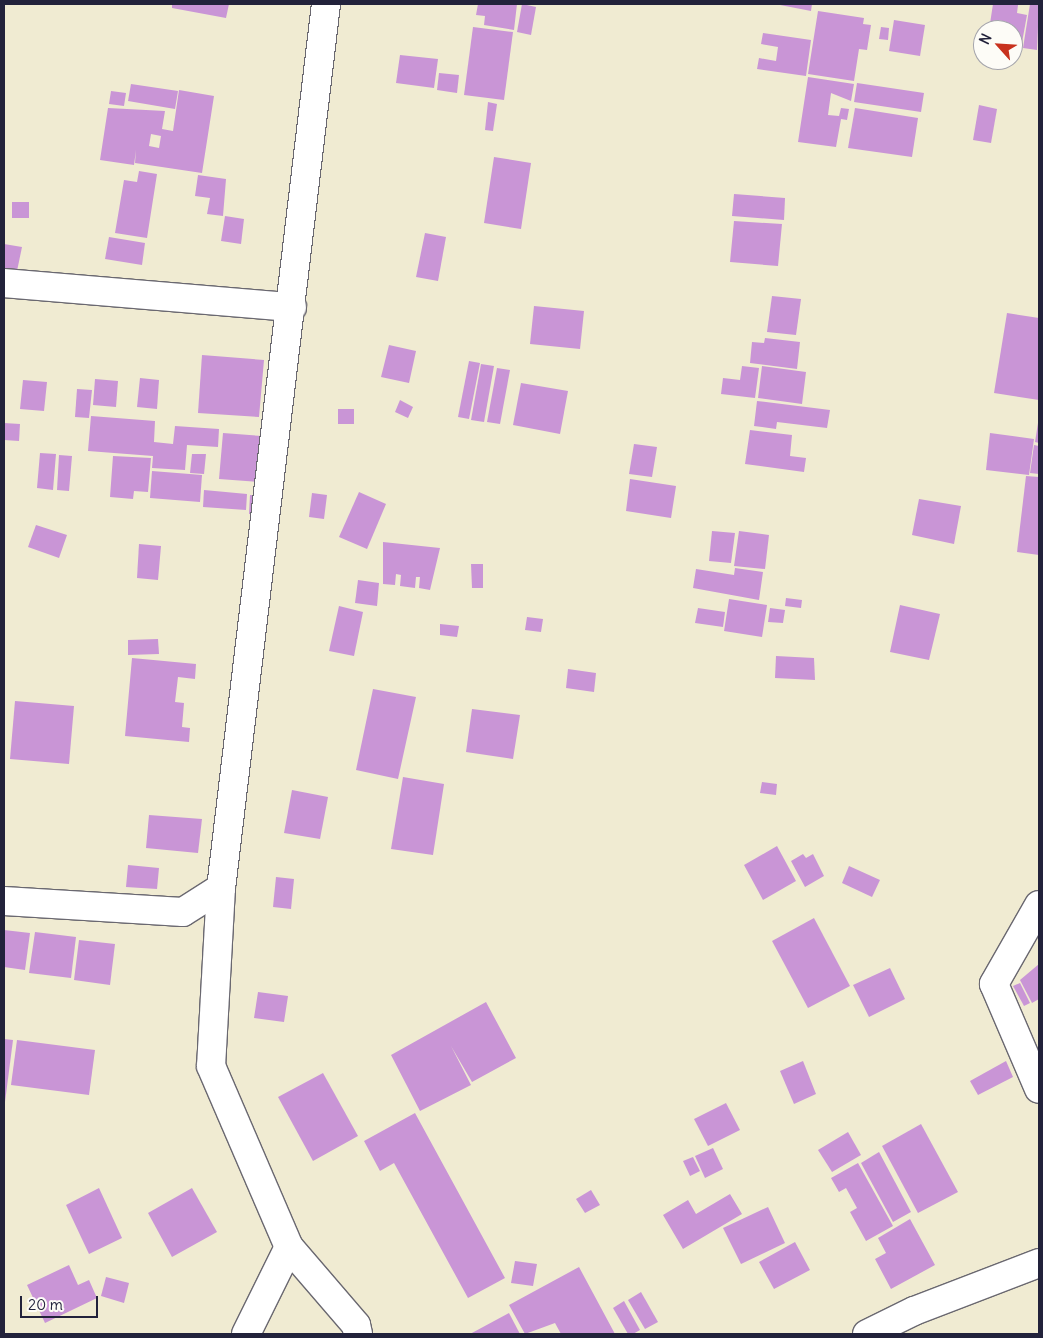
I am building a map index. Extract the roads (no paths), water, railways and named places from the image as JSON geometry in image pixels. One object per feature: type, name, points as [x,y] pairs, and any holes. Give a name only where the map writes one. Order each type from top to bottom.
[{"type":"street","points":[[326,4],[292,307],[221,888],[211,1066],[289,1247],[356,1325],[358,1334]]},
{"type":"street","points":[[4,283],[292,307]]},
{"type":"street","points":[[4,901],[183,912],[221,888]]},
{"type":"street","points":[[1039,905],[994,984],[1039,1089]]},
{"type":"street","points":[[246,1334],[289,1247]]},
{"type":"street","points":[[867,1334],[914,1311],[1039,1263]]}]
